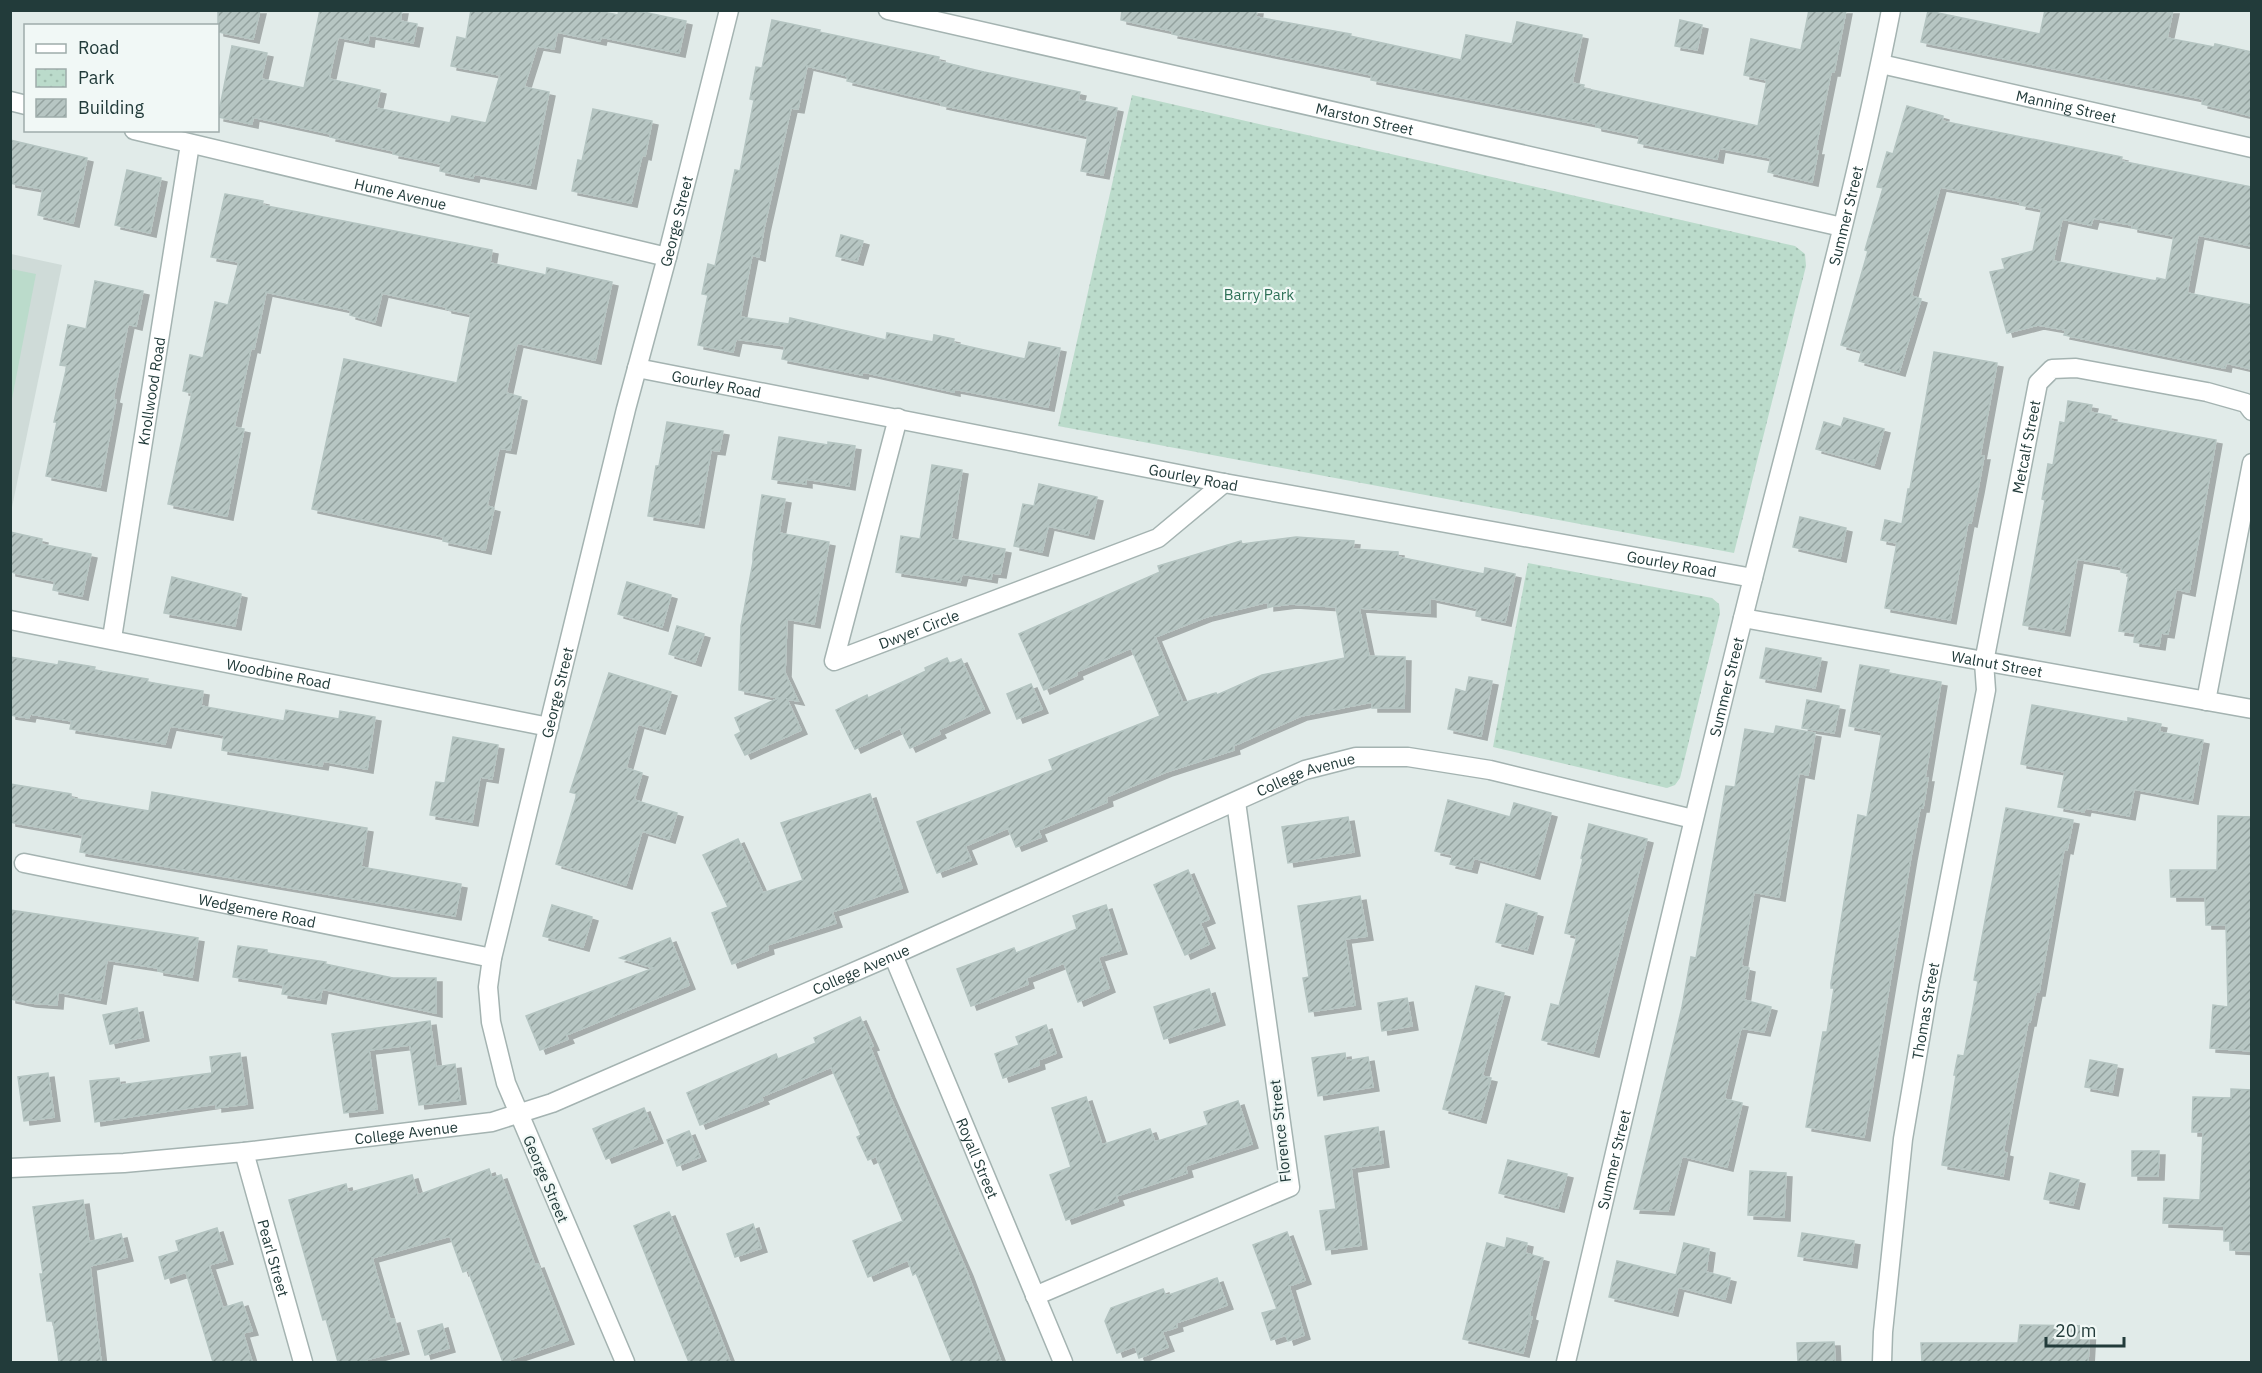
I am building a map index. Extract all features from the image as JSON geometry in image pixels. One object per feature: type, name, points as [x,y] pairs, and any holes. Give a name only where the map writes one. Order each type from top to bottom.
[{"type":"street","name":"George Street","points":[[625,1362],[506,1083],[491,1023],[488,987],[492,958],[637,368],[729,10]]},
{"type":"street","name":"Marston Street","points":[[888,10],[1842,227]]},
{"type":"street","name":"Summer Street","points":[[1566,1362],[1693,819],[1842,227],[1881,64],[1891,10]]},
{"type":"street","name":"Manning Street","points":[[1881,64],[2252,148]]},
{"type":"street","name":"Hume Avenue","points":[[142,132],[667,258]]},
{"type":"street","name":"Knollwood Road","points":[[112,638],[190,144]]},
{"type":"street","name":"Gourley Road","points":[[637,368],[1224,483],[1753,578]]},
{"type":"street","name":"Metcalf Street","points":[[1984,662],[2038,383],[2052,369],[2076,368],[2207,392],[2246,403],[2252,411]]},
{"type":"street","name":"Dwyer Circle","points":[[898,418],[834,660],[1158,538],[1224,483]]},
{"type":"street","points":[[2206,700],[2252,463]]},
{"type":"street","name":"Walnut Street","points":[[1743,618],[2252,709]]},
{"type":"street","name":"Woodbine Road","points":[[10,620],[112,638],[549,726]]},
{"type":"street","name":"Thomas Street","points":[[1882,1362],[1883,1332],[1903,1139],[1929,986],[1985,692],[1984,662]]},
{"type":"street","name":"College Avenue","points":[[10,1168],[124,1163],[244,1152],[492,1122],[552,1103],[893,955],[1305,771],[1356,757],[1408,757],[1490,770],[1693,819]]},
{"type":"street","name":"Florence Street","points":[[1035,1296],[1290,1187],[1236,802]]},
{"type":"street","name":"Wedgemere Road","points":[[24,863],[492,958]]},
{"type":"street","name":"Royall Street","points":[[893,955],[1063,1362]]},
{"type":"street","name":"Pearl Street","points":[[244,1152],[303,1362]]},
{"type":"shaded area","points":[[11,254],[62,265],[11,512]]},
{"type":"green space","name":"Barry Park","points":[[1132,95],[1795,246],[1805,254],[1806,266],[1734,553],[1058,426]]},
{"type":"green space","points":[[10,269],[36,274],[11,404]]},
{"type":"green space","points":[[1528,563],[1712,598],[1719,604],[1720,613],[1680,778],[1675,785],[1667,788],[1493,747]]},
{"type":"building","points":[[218,10],[260,10],[253,39],[219,32]]},
{"type":"building","points":[[320,10],[402,10],[400,21],[417,24],[413,43],[369,35],[368,43],[338,37],[329,79],[380,90],[376,108],[450,123],[452,116],[486,123],[500,75],[451,66],[457,37],[466,39],[471,10],[594,10],[618,15],[619,10],[634,10],[686,21],[679,53],[601,37],[600,41],[557,32],[554,49],[537,46],[524,87],[549,92],[530,185],[474,174],[473,178],[440,171],[441,164],[330,137],[331,134],[253,117],[252,124],[219,117],[232,46],[267,53],[261,79],[304,88]]},
{"type":"building","points":[[1122,10],[1257,10],[1256,17],[1351,34],[1350,36],[1461,60],[1466,35],[1512,44],[1517,22],[1582,35],[1572,83],[1584,85],[1583,88],[1758,126],[1767,80],[1744,75],[1751,39],[1801,50],[1809,10],[1846,10],[1815,151],[1818,151],[1812,182],[1768,172],[1771,158],[1719,148],[1717,159],[1638,143],[1640,136],[1596,127],[1596,124],[1371,80],[1372,75],[1172,34],[1173,31],[1121,20]]},
{"type":"building","points":[[2045,10],[2173,10],[2167,38],[2214,47],[2215,44],[2252,52],[2252,116],[2202,104],[2203,99],[1921,42],[1928,11],[2040,34]]},
{"type":"building","points":[[772,20],[939,57],[938,61],[984,72],[1080,92],[1078,100],[1117,108],[1103,175],[1081,171],[1088,136],[941,105],[942,103],[847,81],[848,76],[807,66],[798,109],[791,108],[759,257],[752,255],[740,317],[789,324],[790,318],[886,340],[887,333],[933,342],[934,335],[954,339],[953,343],[1025,359],[1029,342],[1060,348],[1048,407],[954,389],[954,392],[863,372],[862,375],[782,359],[785,346],[736,339],[733,352],[698,345],[708,295],[702,294],[708,264],[715,266],[735,170],[740,171],[754,100],[750,99],[756,67],[762,68]]},
{"type":"building","points":[[1680,20],[1702,25],[1697,50],[1675,46]]},
{"type":"building","points":[[1907,106],[1943,116],[1942,121],[2122,157],[2121,161],[2252,187],[2252,246],[2198,235],[2187,293],[2252,305],[2252,369],[2226,363],[2225,368],[2064,335],[2066,330],[2038,325],[2007,333],[1990,272],[2005,269],[2002,259],[2033,251],[2042,209],[2020,205],[2021,202],[1940,187],[1911,296],[1921,299],[1899,372],[1859,361],[1862,351],[1841,345],[1883,188],[1877,187],[1887,152],[1893,154]],"holes":[[[2093,218],[2132,225],[2132,228],[2174,236],[2166,280],[2157,278],[2156,281],[2053,261],[2062,219],[2091,225]]]},
{"type":"building","points":[[593,109],[652,121],[645,156],[642,155],[631,203],[572,191],[578,160],[582,161]]},
{"type":"building","points":[[10,140],[87,158],[73,223],[38,215],[43,189],[10,183]]},
{"type":"building","points":[[127,170],[161,178],[150,233],[115,225]]},
{"type":"building","points":[[225,194],[263,201],[262,205],[492,250],[490,263],[546,275],[547,268],[612,282],[595,360],[517,343],[506,393],[521,397],[510,450],[499,448],[487,506],[494,508],[485,550],[443,541],[444,537],[312,509],[344,359],[457,383],[471,314],[382,293],[375,322],[350,315],[351,310],[266,292],[234,427],[244,429],[227,516],[168,504],[192,393],[183,391],[190,355],[203,358],[215,302],[228,305],[239,262],[211,257]]},
{"type":"building","points":[[841,235],[863,241],[857,261],[836,256]]},
{"type":"building","points":[[95,281],[143,291],[136,326],[128,324],[113,399],[116,400],[100,487],[46,476],[57,422],[54,422],[67,366],[60,365],[68,325],[86,329]]},
{"type":"building","points":[[1934,352],[1997,363],[1980,456],[1984,456],[1978,489],[1971,523],[1968,522],[1950,620],[1885,608],[1897,543],[1881,540],[1885,520],[1902,524]]},
{"type":"building","points":[[2068,401],[2092,405],[2090,412],[2111,416],[2110,421],[2216,440],[2189,592],[2176,589],[2168,634],[2161,633],[2159,646],[2134,642],[2135,633],[2119,631],[2129,574],[2121,572],[2122,567],[2077,559],[2064,632],[2023,625],[2045,500],[2042,499],[2048,464],[2053,465],[2060,422],[2065,423]]},
{"type":"building","points":[[1844,418],[1884,429],[1874,465],[1816,449],[1824,422],[1841,427]]},
{"type":"building","points":[[667,422],[723,431],[719,451],[711,450],[698,524],[648,516],[656,466],[659,466]]},
{"type":"building","points":[[779,437],[828,445],[828,442],[855,446],[849,486],[806,479],[806,484],[772,479]]},
{"type":"building","points":[[932,465],[962,470],[951,539],[1005,549],[1000,574],[992,573],[991,579],[962,574],[960,582],[896,572],[901,536],[920,539]]},
{"type":"building","points":[[1039,484],[1097,497],[1088,535],[1048,526],[1042,552],[1014,546],[1023,504],[1034,506]]},
{"type":"building","points":[[762,495],[785,499],[779,533],[829,542],[814,624],[787,619],[785,673],[798,701],[787,699],[801,730],[745,755],[735,735],[741,732],[735,718],[779,698],[739,690],[741,626]]},
{"type":"building","points":[[1800,517],[1846,528],[1840,558],[1793,547]]},
{"type":"building","points":[[10,532],[42,539],[41,544],[91,554],[82,596],[53,590],[55,581],[10,572]]},
{"type":"building","points":[[1296,537],[1354,541],[1353,549],[1398,552],[1398,557],[1484,574],[1485,568],[1515,574],[1505,622],[1476,616],[1477,608],[1430,598],[1430,613],[1359,608],[1369,656],[1405,657],[1404,708],[1372,708],[1372,702],[1301,716],[1233,746],[1234,750],[1166,772],[1106,797],[1107,802],[1038,830],[1041,837],[1016,847],[1008,828],[965,846],[971,860],[937,873],[917,822],[1053,770],[1049,760],[1160,716],[1131,648],[1076,672],[1077,675],[1044,690],[1019,634],[1160,572],[1158,566],[1241,541],[1242,544]],"holes":[[[1268,602],[1268,607],[1291,604],[1336,607],[1345,658],[1262,675],[1217,695],[1216,693],[1183,703],[1155,637],[1206,617]]]},
{"type":"building","points":[[172,577],[241,594],[235,626],[164,613]]},
{"type":"building","points":[[627,582],[671,595],[662,627],[618,614]]},
{"type":"building","points":[[677,626],[704,634],[695,662],[669,654]]},
{"type":"building","points":[[1766,648],[1821,658],[1815,688],[1760,678]]},
{"type":"building","points":[[10,657],[58,665],[59,661],[95,667],[94,670],[148,679],[147,682],[203,691],[201,706],[284,721],[286,710],[339,719],[340,711],[375,717],[367,769],[323,761],[322,766],[222,750],[224,735],[170,726],[165,744],[70,729],[72,721],[30,714],[29,718],[10,715]]},
{"type":"building","points":[[947,658],[950,664],[961,659],[984,709],[938,730],[940,734],[910,748],[900,728],[855,749],[836,710],[926,671],[925,668]]},
{"type":"building","points":[[1860,665],[1889,670],[1888,673],[1941,682],[1925,778],[1928,778],[1923,808],[1920,808],[1911,856],[1864,1137],[1806,1127],[1823,1032],[1827,1032],[1834,988],[1831,988],[1831,983],[1858,815],[1867,817],[1882,732],[1849,726]]},
{"type":"building","points":[[609,673],[671,692],[659,730],[638,724],[626,768],[642,773],[634,800],[677,813],[669,839],[642,831],[626,885],[556,864],[577,794],[570,792]]},
{"type":"building","points":[[1469,677],[1492,681],[1481,736],[1448,729],[1456,689],[1466,692]]},
{"type":"building","points":[[1031,684],[1042,709],[1017,719],[1007,694]]},
{"type":"building","points":[[1807,700],[1839,706],[1834,733],[1802,728]]},
{"type":"building","points":[[2032,705],[2128,722],[2128,718],[2161,724],[2159,732],[2203,740],[2192,800],[2134,789],[2129,816],[2085,808],[2084,812],[2058,807],[2065,772],[2021,764]]},
{"type":"building","points":[[1776,726],[1815,733],[1808,775],[1799,773],[1779,897],[1754,892],[1741,966],[1749,968],[1744,1000],[1771,1007],[1764,1032],[1741,1028],[1724,1099],[1742,1103],[1727,1167],[1682,1156],[1668,1211],[1634,1209],[1682,1007],[1691,957],[1696,958],[1726,786],[1735,787],[1745,729],[1774,734]]},
{"type":"building","points":[[453,737],[498,745],[492,779],[480,777],[472,822],[430,815],[436,782],[445,783]]},
{"type":"building","points":[[10,784],[71,794],[71,798],[149,811],[152,792],[367,828],[361,867],[461,884],[455,916],[80,852],[83,835],[10,822]]},
{"type":"building","points":[[870,794],[902,888],[832,912],[836,923],[767,945],[768,950],[732,964],[712,913],[728,907],[703,855],[738,839],[763,893],[803,880],[781,823]]},
{"type":"building","points":[[1448,800],[1510,817],[1514,803],[1551,813],[1534,875],[1474,858],[1471,869],[1450,864],[1453,855],[1435,851]]},
{"type":"building","points":[[2006,808],[2073,820],[2067,850],[2064,849],[2039,992],[2036,992],[2030,1022],[2028,1022],[2003,1152],[2007,1153],[2003,1176],[1942,1165],[1956,1075],[1954,1075],[1958,1055],[1964,1056],[1978,981],[1974,980]]},
{"type":"building","points":[[2218,816],[2252,817],[2252,1051],[2210,1048],[2213,1005],[2228,1007],[2226,925],[2206,925],[2205,897],[2171,897],[2170,870],[2217,870]]},
{"type":"building","points":[[1348,817],[1354,852],[1288,863],[1282,827]]},
{"type":"building","points":[[1589,824],[1647,839],[1593,1053],[1542,1040],[1551,1004],[1559,1006],[1577,936],[1565,933]]},
{"type":"building","points":[[1188,870],[1209,919],[1200,923],[1209,944],[1185,955],[1154,885]]},
{"type":"building","points":[[1360,896],[1367,936],[1345,939],[1355,1005],[1309,1012],[1303,978],[1309,977],[1298,906]]},
{"type":"building","points":[[1506,904],[1537,913],[1527,950],[1496,942]]},
{"type":"building","points":[[552,905],[592,917],[583,947],[543,936]]},
{"type":"building","points":[[1106,905],[1121,950],[1098,957],[1109,988],[1078,1002],[1064,963],[1026,978],[1028,984],[971,1006],[957,969],[1014,948],[1016,953],[1077,929],[1073,916]]},
{"type":"building","points":[[10,910],[198,938],[192,977],[158,971],[158,968],[107,960],[100,1000],[58,992],[57,1005],[10,999]]},
{"type":"building","points":[[670,938],[689,985],[566,1035],[568,1039],[540,1050],[526,1016],[654,968],[620,958]]},
{"type":"building","points":[[238,946],[326,962],[325,964],[393,978],[436,978],[436,1013],[322,989],[320,1000],[282,994],[284,985],[233,977]]},
{"type":"building","points":[[1476,986],[1504,993],[1482,1076],[1491,1078],[1480,1119],[1443,1109]]},
{"type":"building","points":[[1209,989],[1219,1021],[1164,1039],[1154,1007]]},
{"type":"building","points":[[1407,998],[1412,1026],[1382,1031],[1378,1003]]},
{"type":"building","points":[[137,1008],[143,1037],[110,1044],[103,1015]]},
{"type":"building","points":[[860,1017],[873,1046],[870,1047],[889,1094],[967,1272],[1001,1362],[952,1362],[916,1273],[913,1275],[908,1260],[868,1277],[853,1241],[903,1221],[876,1156],[868,1160],[857,1137],[861,1135],[831,1067],[761,1097],[763,1100],[700,1125],[687,1093],[776,1054],[778,1059],[816,1043],[814,1038]]},
{"type":"building","points":[[430,1021],[436,1067],[455,1064],[460,1100],[419,1105],[410,1045],[369,1050],[377,1109],[344,1113],[332,1034]]},
{"type":"building","points":[[1046,1025],[1056,1053],[1038,1060],[1039,1065],[1003,1078],[995,1054],[1019,1045],[1016,1037]]},
{"type":"building","points":[[240,1053],[247,1104],[216,1108],[216,1104],[95,1122],[90,1081],[119,1078],[120,1085],[212,1073],[210,1057]]},
{"type":"building","points":[[1345,1053],[1346,1061],[1368,1057],[1373,1087],[1318,1096],[1312,1058]]},
{"type":"building","points":[[2090,1060],[2117,1065],[2112,1092],[2085,1087]]},
{"type":"building","points":[[48,1073],[54,1117],[24,1121],[18,1077]]},
{"type":"building","points":[[2231,1089],[2252,1090],[2252,1251],[2230,1250],[2230,1241],[2224,1241],[2224,1226],[2163,1223],[2164,1198],[2200,1200],[2203,1132],[2192,1132],[2193,1097],[2231,1098]]},
{"type":"building","points":[[1086,1097],[1102,1145],[1150,1129],[1155,1142],[1208,1125],[1204,1112],[1238,1101],[1252,1144],[1185,1166],[1187,1173],[1116,1196],[1118,1201],[1066,1220],[1050,1175],[1071,1167],[1052,1108]]},
{"type":"building","points":[[644,1108],[657,1139],[606,1159],[593,1129]]},
{"type":"building","points":[[1378,1127],[1383,1163],[1351,1168],[1361,1245],[1326,1250],[1320,1211],[1336,1209],[1325,1136]]},
{"type":"building","points":[[689,1131],[700,1157],[677,1166],[667,1140]]},
{"type":"building","points":[[2132,1151],[2159,1151],[2158,1176],[2132,1176]]},
{"type":"building","points":[[1508,1160],[1567,1174],[1558,1208],[1499,1193]]},
{"type":"building","points":[[489,1169],[492,1178],[501,1175],[535,1265],[538,1264],[568,1340],[503,1362],[468,1270],[463,1272],[450,1236],[372,1258],[390,1320],[394,1319],[403,1350],[358,1362],[338,1362],[326,1319],[323,1320],[289,1200],[346,1184],[348,1193],[412,1175],[418,1195]]},
{"type":"building","points":[[1750,1171],[1786,1173],[1784,1217],[1748,1215]]},
{"type":"building","points":[[2050,1173],[2079,1180],[2073,1205],[2044,1199]]},
{"type":"building","points":[[83,1200],[89,1242],[121,1234],[127,1257],[90,1266],[101,1362],[59,1362],[53,1321],[47,1321],[33,1207]]},
{"type":"building","points":[[669,1212],[730,1362],[689,1362],[672,1321],[634,1226]]},
{"type":"building","points":[[753,1224],[761,1248],[735,1257],[727,1234]]},
{"type":"building","points":[[217,1228],[227,1260],[209,1265],[223,1308],[242,1302],[252,1331],[243,1333],[252,1362],[213,1362],[186,1272],[165,1279],[159,1257],[179,1251],[176,1241]]},
{"type":"building","points":[[1287,1232],[1305,1280],[1289,1286],[1304,1335],[1288,1341],[1286,1335],[1271,1340],[1262,1313],[1277,1309],[1253,1245]]},
{"type":"building","points":[[1802,1233],[1854,1241],[1851,1264],[1798,1256]]},
{"type":"building","points":[[1507,1238],[1527,1243],[1525,1253],[1543,1258],[1523,1353],[1463,1339],[1487,1243],[1505,1248]]},
{"type":"building","points":[[1684,1243],[1709,1249],[1706,1272],[1730,1278],[1725,1299],[1678,1287],[1672,1312],[1609,1297],[1617,1261],[1676,1275]]},
{"type":"building","points":[[1217,1278],[1227,1305],[1176,1323],[1177,1327],[1162,1332],[1168,1347],[1139,1358],[1135,1346],[1117,1353],[1105,1321],[1111,1308],[1163,1289],[1166,1296]]},
{"type":"building","points":[[442,1324],[449,1348],[425,1355],[418,1331]]},
{"type":"building","points":[[2020,1325],[2090,1326],[2088,1362],[1922,1362],[1921,1343],[2018,1343]]},
{"type":"building","points":[[1834,1342],[1835,1362],[1798,1362],[1797,1343]]}]
